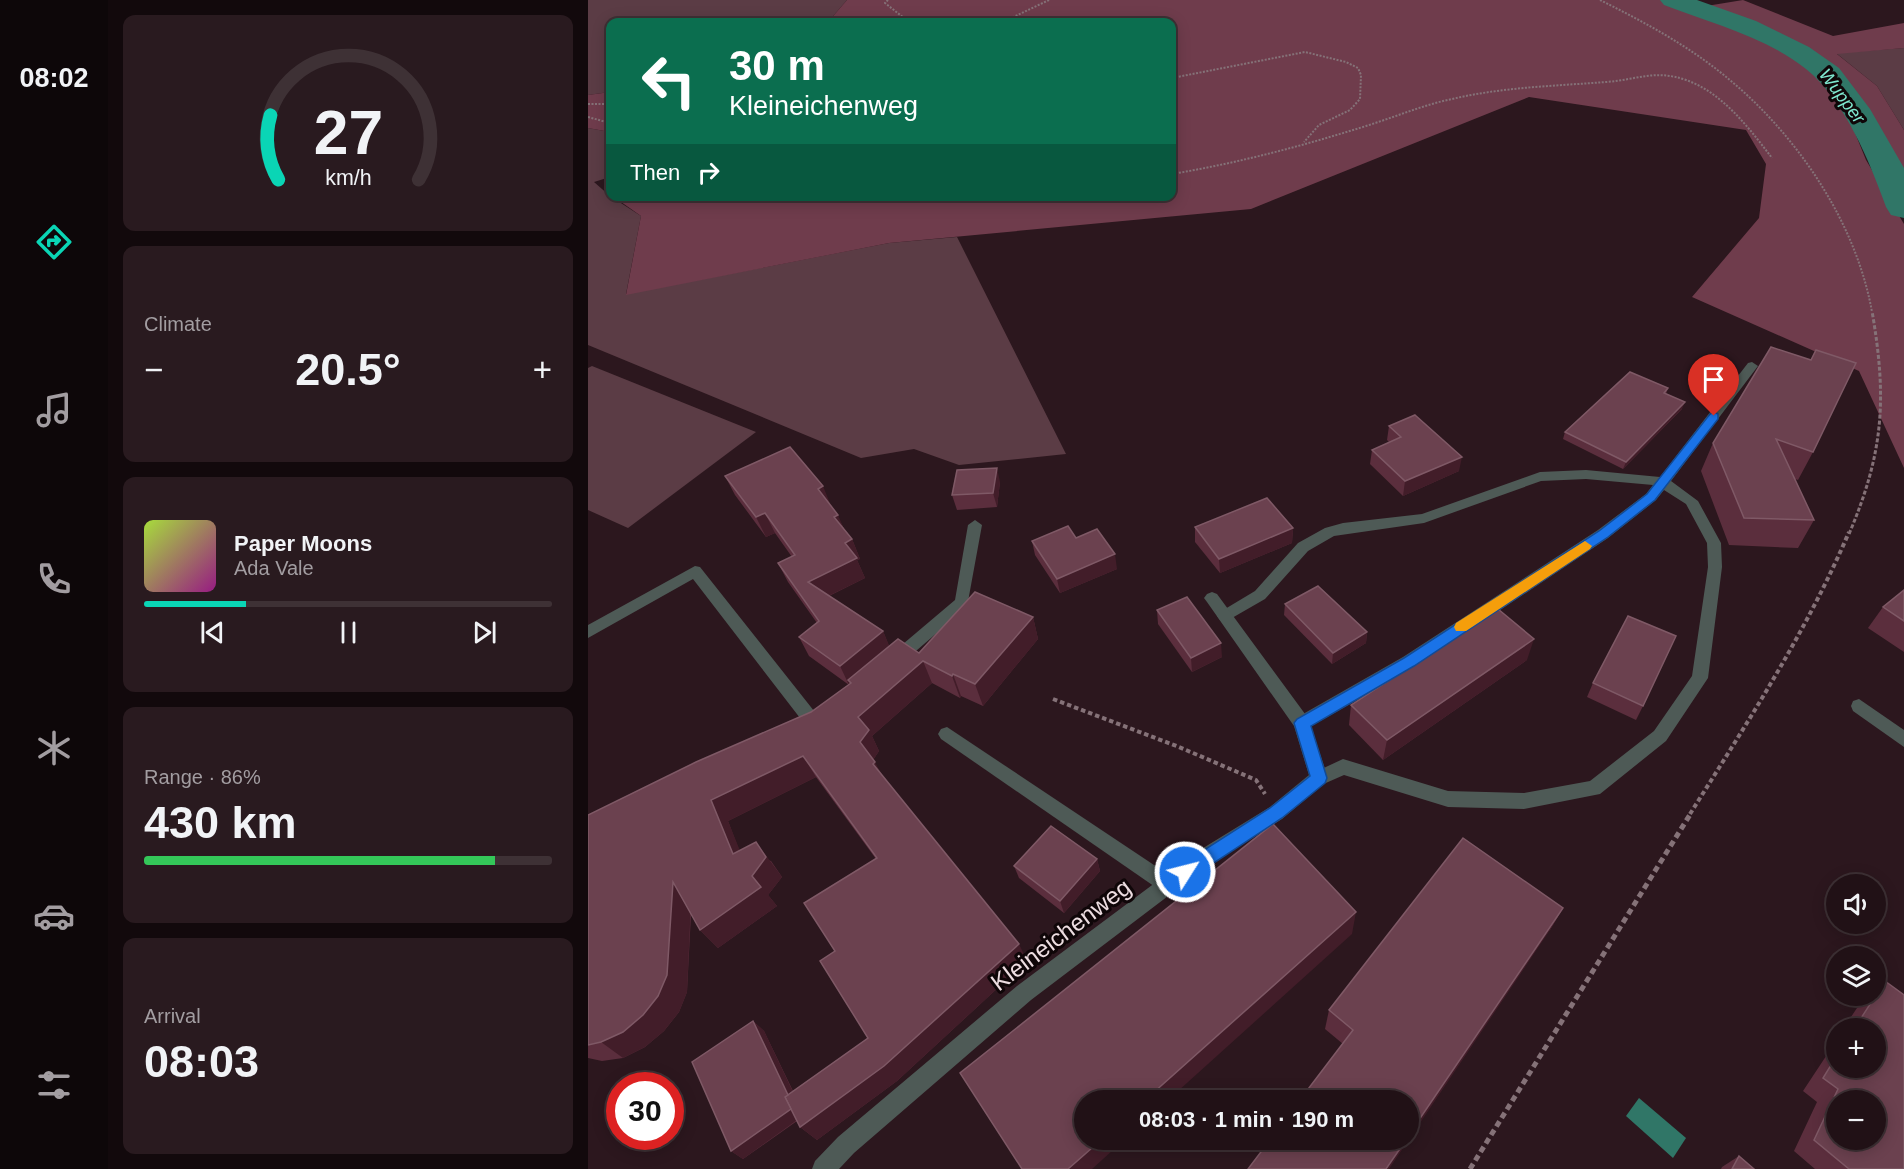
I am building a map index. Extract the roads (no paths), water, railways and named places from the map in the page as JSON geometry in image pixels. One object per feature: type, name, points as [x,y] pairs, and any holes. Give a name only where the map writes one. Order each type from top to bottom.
[{"type":"street","points":[[1302,723],[1409,662],[1603,534],[1651,497],[1752,366]]},
{"type":"street","points":[[1225,616],[1269,588],[1297,551],[1314,538],[1330,531],[1346,527],[1387,525],[1423,518],[1540,477],[1559,474],[1617,476],[1663,482]]},
{"type":"street","name":"Kleineichenweg","points":[[823,1169],[846,1145],[1024,993],[1202,859],[1276,813],[1319,778],[1343,767],[1448,799],[1524,801],[1594,788],[1660,736],[1700,678],[1715,567],[1714,543],[1691,501],[1663,482]]},
{"type":"street","points":[[880,672],[962,603],[975,525]]},
{"type":"street","points":[[588,632],[695,571],[816,726]]},
{"type":"street","points":[[1212,598],[1302,723],[1319,778]]},
{"type":"street","points":[[1858,706],[1904,740]]},
{"type":"street","points":[[795,734],[816,726],[834,710]]},
{"type":"street","points":[[946,734],[1168,885]]},
{"type":"waterway","name":"Wupper","points":[[1673,0],[1782,43],[1816,63],[1829,74],[1867,129],[1889,171],[1904,207]]}]
